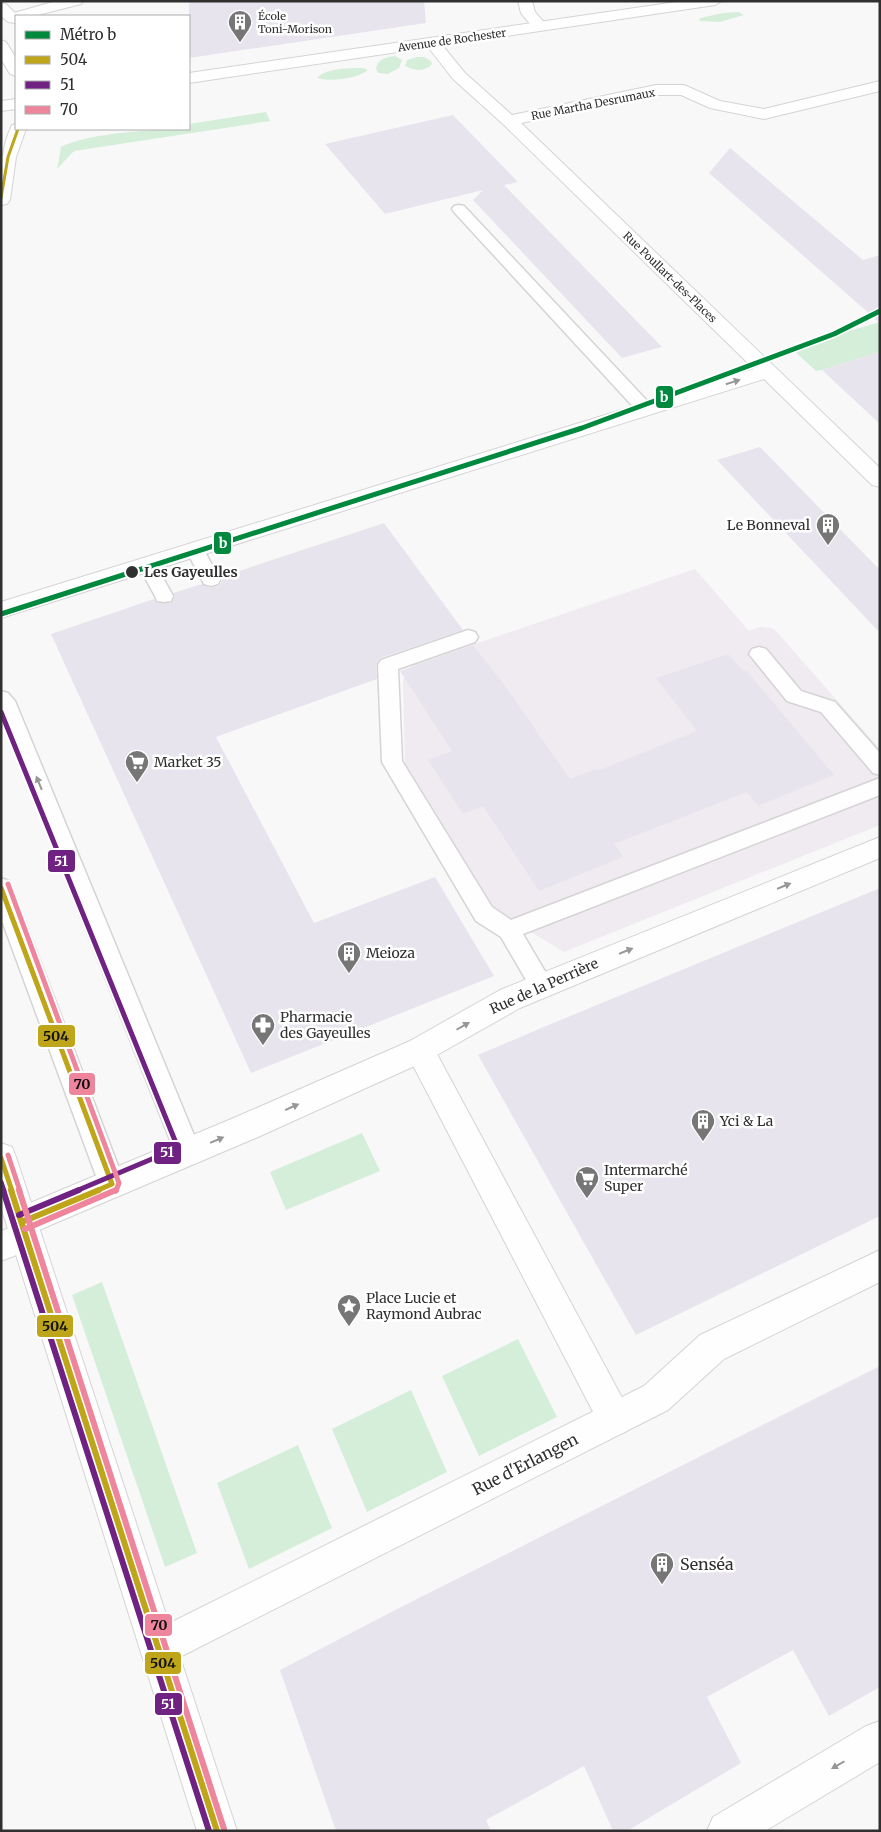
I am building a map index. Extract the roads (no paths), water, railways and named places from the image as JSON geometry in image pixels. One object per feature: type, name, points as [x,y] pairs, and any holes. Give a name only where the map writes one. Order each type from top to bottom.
[{"type":"street","points":[[25,15],[76,1]]},
{"type":"street","points":[[525,1],[528,12],[540,27]]},
{"type":"street","name":"Avenue de Rochester","points":[[190,78],[715,1]]},
{"type":"street","points":[[1,7],[15,17]]},
{"type":"street","points":[[1,30],[15,19]]},
{"type":"street","name":"Rue Poullart-des-Places","points":[[433,43],[459,76],[509,121],[880,480]]},
{"type":"street","points":[[1,45],[15,69]]},
{"type":"street","name":"Rue Martha Desrumaux","points":[[509,121],[656,90],[684,90],[716,105],[764,114],[880,86]]},
{"type":"street","points":[[1,106],[15,104]]},
{"type":"street","points":[[1,200],[8,157],[18,130]]},
{"type":"street","points":[[1,610],[768,371]]},
{"type":"street","name":"Rue de la Perrière","points":[[188,1152],[420,1050],[510,999],[541,985],[880,847]]},
{"type":"street","points":[[420,1050],[615,1419]]},
{"type":"street","points":[[16,1234],[112,1184],[188,1152]]},
{"type":"street","points":[[1,1157],[16,1234],[159,1648],[217,1831]]},
{"type":"street","name":"Rue d'Erlangen","points":[[159,1648],[656,1398],[712,1347],[880,1265]]},
{"type":"street","points":[[727,1831],[880,1740]]},
{"type":"lane","points":[[459,209],[645,409]]},
{"type":"lane","points":[[195,550],[212,580]]},
{"type":"lane","points":[[147,565],[164,596]]},
{"type":"lane","points":[[468,637],[388,665],[392,762],[484,914],[509,930],[541,985]]},
{"type":"lane","points":[[759,654],[794,696],[828,707],[880,767]]},
{"type":"lane","points":[[1,698],[5,701],[17,728],[188,1152]]},
{"type":"lane","points":[[509,930],[880,786]]},
{"type":"lane","points":[[1,887],[112,1184]]},
{"type":"metro line","name":"b","points":[[1,614],[582,428],[834,334],[880,311]]},
{"type":"place","name":"École Toni-Morison","points":[[240,43]]},
{"type":"place","name":"Le Bonneval","points":[[828,546]]},
{"type":"place","name":"Les Gayeulles","points":[[132,572]]},
{"type":"place","name":"Market 35","points":[[137,783]]},
{"type":"place","name":"Meioza","points":[[349,974]]},
{"type":"place","name":"Pharmacie des Gayeulles","points":[[263,1046]]},
{"type":"place","name":"Yci & La","points":[[703,1142]]},
{"type":"place","name":"Intermarché Super","points":[[587,1199]]},
{"type":"place","name":"Place Lucie et Raymond Aubrac","points":[[349,1327]]},
{"type":"place","name":"Senséa","points":[[662,1585]]}]
